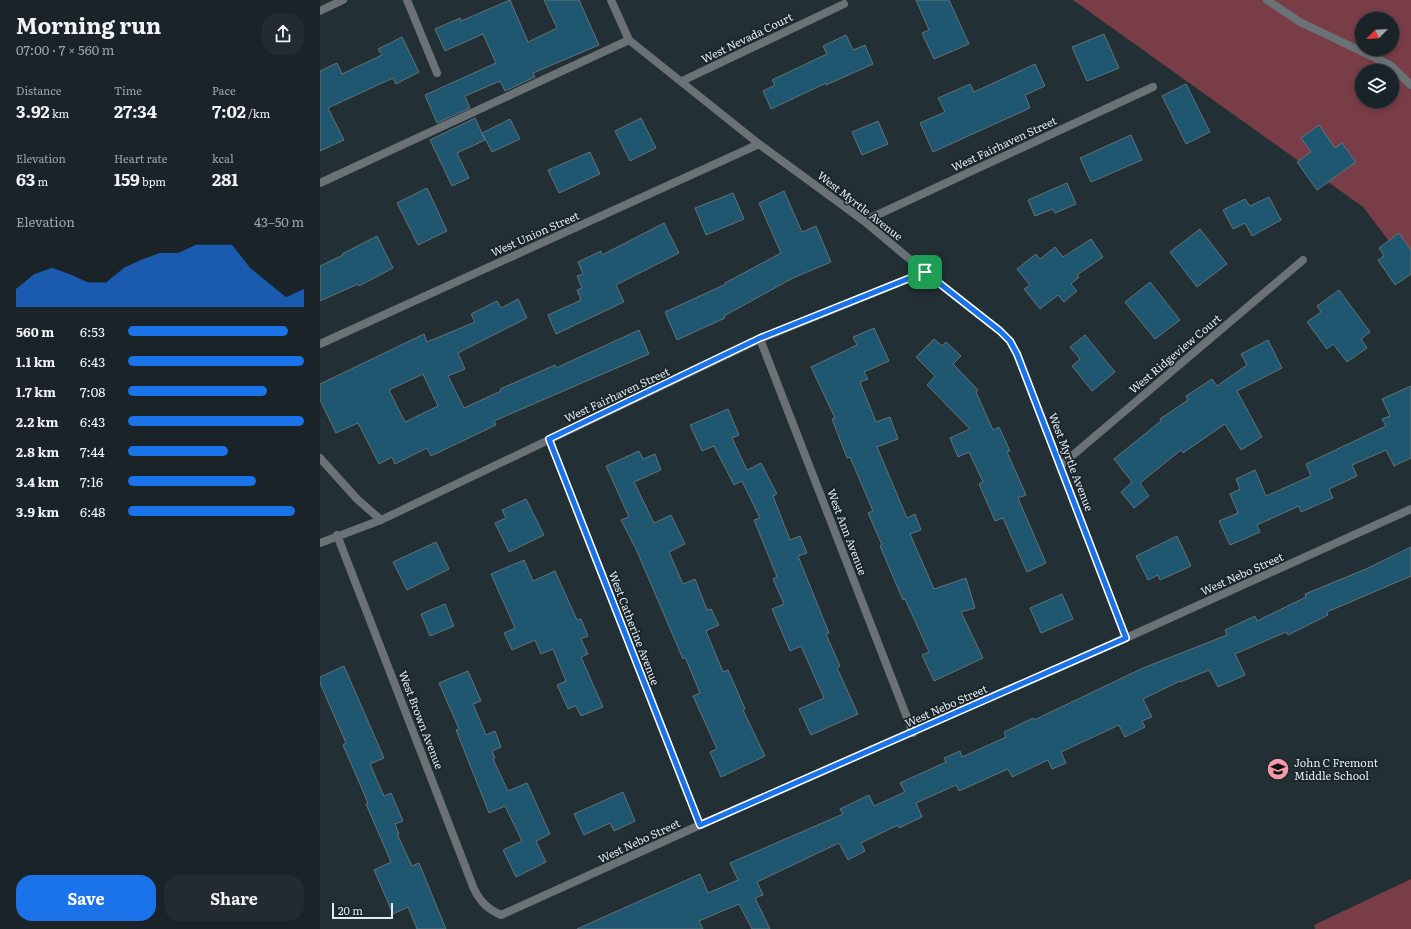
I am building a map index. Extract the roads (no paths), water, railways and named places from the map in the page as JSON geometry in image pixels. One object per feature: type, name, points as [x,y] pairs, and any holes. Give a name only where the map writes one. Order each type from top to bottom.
[{"type":"street","points":[[320,11],[342,0]]},
{"type":"street","points":[[407,0],[437,73]]},
{"type":"street","name":"West Myrtle Avenue","points":[[611,0],[629,40],[759,144],[864,221],[925,272],[982,316],[1010,341],[1017,354],[1126,638]]},
{"type":"street","points":[[1267,0],[1300,22],[1390,65],[1411,85]]},
{"type":"street","name":"West Nevada Court","points":[[682,81],[844,4]]},
{"type":"street","points":[[320,183],[629,40]]},
{"type":"street","name":"West Fairhaven Street","points":[[864,221],[1153,87]]},
{"type":"street","name":"West Union Street","points":[[320,344],[759,144]]},
{"type":"street","name":"West Ridgeview Court","points":[[1060,466],[1303,260]]},
{"type":"street","name":"West Fairhaven Street","points":[[320,542],[381,520],[760,338],[925,272]]},
{"type":"street","name":"West Ann Avenue","points":[[760,338],[913,733]]},
{"type":"street","name":"West Catherine Avenue","points":[[549,439],[700,825]]},
{"type":"street","points":[[320,458],[357,499],[381,520]]},
{"type":"street","name":"West Nebo Street","points":[[489,909],[501,915],[513,911],[700,825],[913,733],[1411,509]]},
{"type":"street","name":"West Brown Avenue","points":[[337,535],[474,889],[480,900],[489,909]]},
{"type":"place","name":"John C Fremont Middle School","points":[[1278,769]]}]
